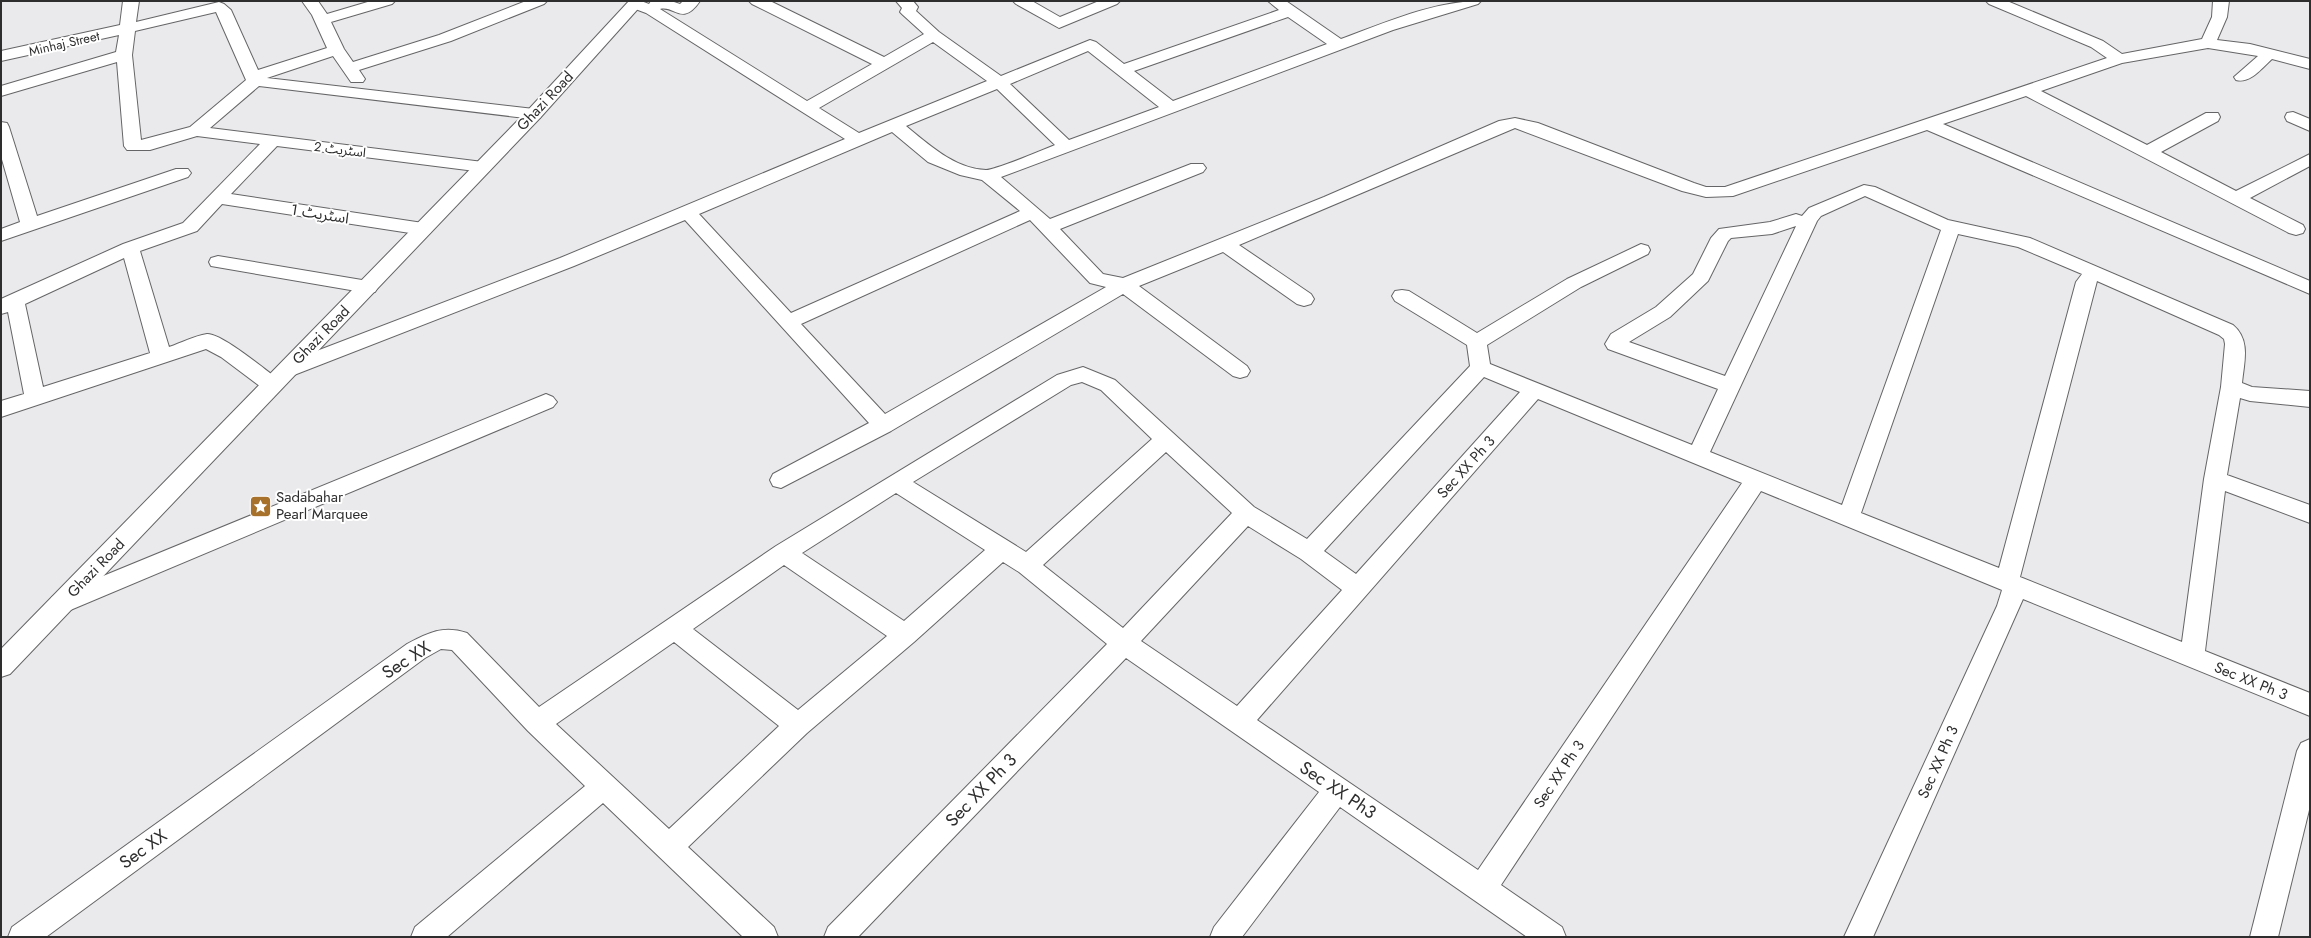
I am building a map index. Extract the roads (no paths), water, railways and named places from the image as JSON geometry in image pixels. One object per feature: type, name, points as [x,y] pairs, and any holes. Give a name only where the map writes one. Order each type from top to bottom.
[{"type":"street","points":[[130,1],[124,55],[133,146],[150,145],[196,131],[254,79],[336,50]]},
{"type":"street","points":[[310,1],[323,20],[336,50],[370,95]]},
{"type":"street","points":[[323,20],[387,1]]},
{"type":"street","points":[[349,68],[452,36],[540,1]]},
{"type":"street","points":[[641,5],[659,2],[682,10],[692,1]]},
{"type":"street","points":[[757,1],[791,16],[885,64]]},
{"type":"street","points":[[904,1],[910,7],[908,12],[934,35],[1000,82],[1067,147]]},
{"type":"street","points":[[1021,1],[1059,24],[1112,1]]},
{"type":"street","points":[[1276,1],[1339,45]]},
{"type":"street","points":[[988,176],[1388,27],[1473,1]]},
{"type":"street","points":[[1994,1],[2097,44],[2119,59]]},
{"type":"street","points":[[2208,43],[2220,18],[2222,8],[2221,1]]},
{"type":"street","points":[[641,5],[809,108],[858,140]]},
{"type":"street","name":"Ghazi Road","points":[[1,666],[641,5]]},
{"type":"street","name":"Minhaj Street","points":[[1,56],[13,55],[219,7],[223,10],[254,79]]},
{"type":"street","points":[[1121,70],[1290,11]]},
{"type":"street","points":[[809,108],[934,35]]},
{"type":"street","points":[[781,480],[883,425],[1124,286],[1330,201],[1489,131],[1515,123],[1532,127],[1620,162],[1706,192],[1727,192],[2119,59],[2208,43],[2269,54],[2310,64]]},
{"type":"street","points":[[287,370],[567,262],[688,213],[858,140],[896,126],[1090,46],[1170,108]]},
{"type":"street","points":[[2242,77],[2269,54]]},
{"type":"street","points":[[1,91],[124,55]]},
{"type":"street","points":[[254,79],[370,95],[534,114]]},
{"type":"street","points":[[2027,90],[2296,229]]},
{"type":"street","points":[[2148,152],[2212,118]]},
{"type":"street","points":[[2293,118],[2310,126]]},
{"type":"street","points":[[1928,124],[2310,288]]},
{"type":"street","points":[[896,126],[934,158],[966,171],[988,176],[1033,212],[1097,279],[1124,286],[1240,371]]},
{"type":"street","points":[[1,127],[30,224]]},
{"type":"street","name":"اسٹریٹ 2","points":[[196,131],[483,167]]},
{"type":"street","points":[[35,397],[8,304],[130,248],[190,227],[273,141]]},
{"type":"street","points":[[2236,198],[2310,159]]},
{"type":"street","points":[[1048,227],[1196,168]]},
{"type":"street","points":[[1,235],[182,173]]},
{"type":"street","points":[[1698,454],[1807,223],[1816,212],[1864,190],[1875,193],[1932,221],[1951,227],[2023,242],[2093,271],[2226,330],[2233,336],[2235,344],[2231,387],[2215,479],[2192,657]]},
{"type":"street","name":"اسٹریٹ 1","points":[[218,198],[423,229]]},
{"type":"street","points":[[788,322],[1033,212]]},
{"type":"street","points":[[688,213],[883,425]]},
{"type":"street","points":[[1731,386],[1615,344],[1618,339],[1663,312],[1701,277],[1720,238],[1726,233],[1772,228],[1796,220],[1807,223]]},
{"type":"street","points":[[1849,516],[1951,227]]},
{"type":"street","points":[[1225,244],[1304,299]]},
{"type":"street","points":[[130,248],[161,355]]},
{"type":"street","points":[[1477,342],[1574,283],[1641,250]]},
{"type":"street","points":[[218,262],[368,287]]},
{"type":"street","points":[[2011,584],[2086,282],[2093,271]]},
{"type":"street","points":[[1402,296],[1477,342],[1481,368]]},
{"type":"street","points":[[1,409],[161,355],[208,341],[228,352],[272,385]]},
{"type":"street","points":[[1481,368],[1491,370],[1534,390]]},
{"type":"street","points":[[1309,552],[1481,368]]},
{"type":"street","points":[[537,723],[784,553],[896,482],[1064,380],[1083,374],[1108,384],[1246,513],[1309,552],[1358,589]]},
{"type":"street","points":[[2231,387],[2250,394],[2310,399]]},
{"type":"street","name":"Sec XX Ph 3","points":[[1239,722],[1534,390],[1698,454],[1756,480],[1849,516],[2011,584],[2310,705]]},
{"type":"street","points":[[60,604],[546,402]]},
{"type":"street","points":[[1027,565],[1167,438]]},
{"type":"street","points":[[2215,479],[2310,514]]},
{"type":"street","name":"Sec XX Ph 3","points":[[1482,889],[1756,480]]},
{"type":"street","name":"Sec XX Ph3","points":[[896,482],[1027,565],[1124,643],[1552,937]]},
{"type":"street","name":"Sec XX Ph 3","points":[[838,937],[1124,643],[1246,513]]},
{"type":"street","points":[[669,847],[798,724],[905,635],[1002,549]]},
{"type":"street","points":[[784,553],[905,635]]},
{"type":"street","name":"Sec XX Ph 3","points":[[1858,937],[2009,606],[2011,584]]},
{"type":"street","points":[[675,629],[798,724]]},
{"type":"street","name":"Sec XX","points":[[22,937],[416,651],[438,640],[458,640],[537,723],[603,787],[764,937]]},
{"type":"street","points":[[2264,937],[2310,751]]},
{"type":"street","points":[[425,937],[603,787]]},
{"type":"street","points":[[1224,937],[1337,789]]},
{"type":"place","name":"Sadabahar Pearl Marquee","points":[[261,506]]}]
